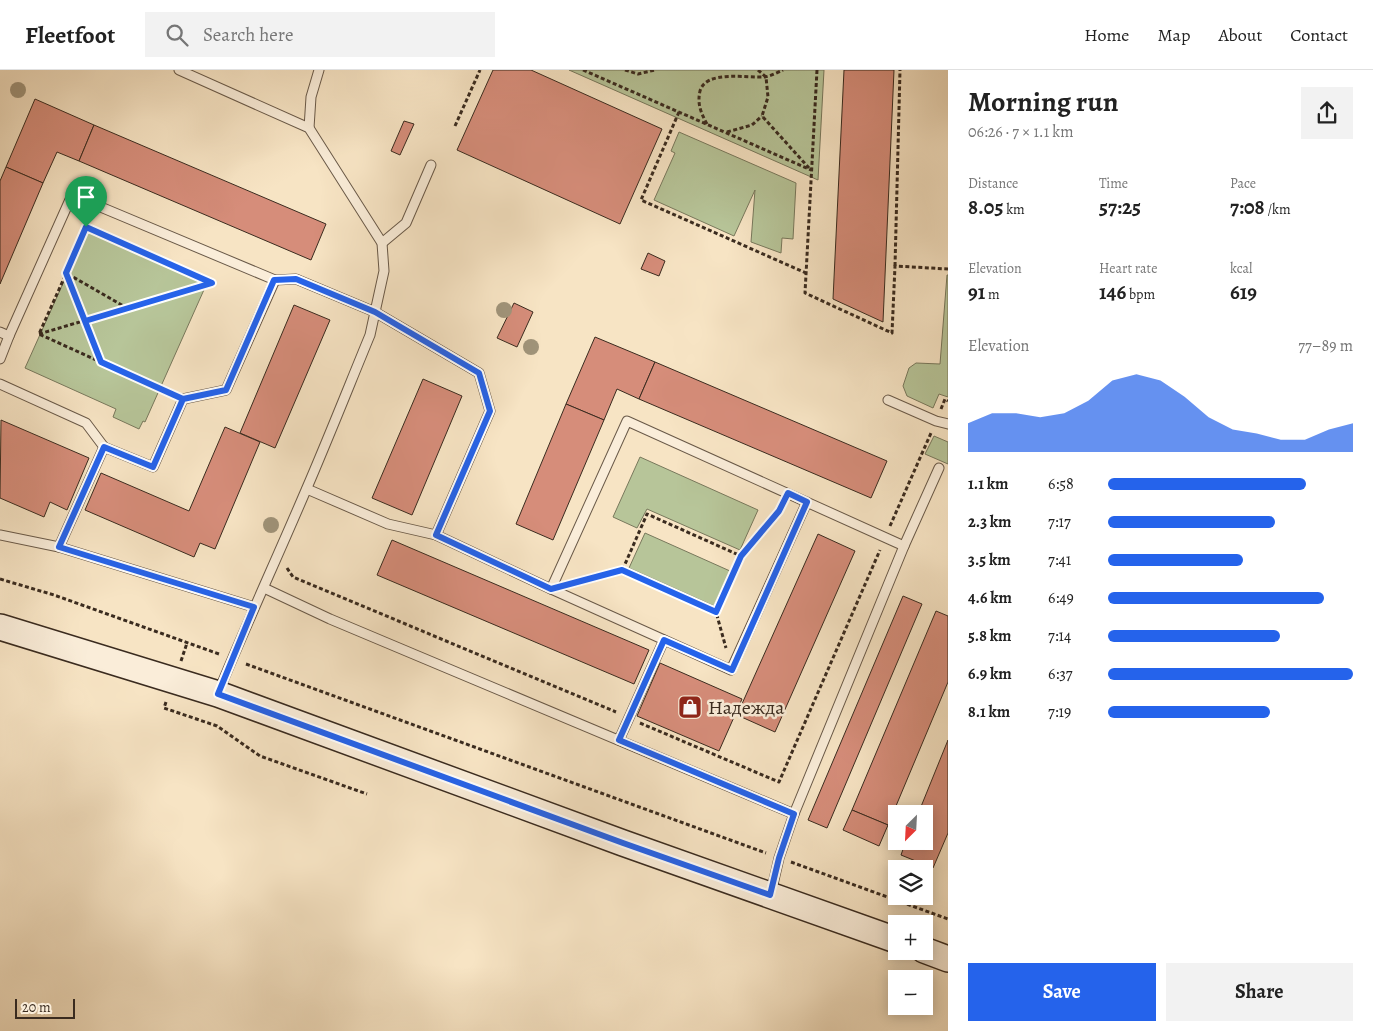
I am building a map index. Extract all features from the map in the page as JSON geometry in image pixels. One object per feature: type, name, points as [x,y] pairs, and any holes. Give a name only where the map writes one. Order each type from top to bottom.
[{"type":"main road","points":[[0,626],[218,694],[604,837],[888,937]]},
{"type":"main road","points":[[933,953],[948,959]]},
{"type":"lane","points":[[179,70],[309,128],[382,243],[384,271],[370,334],[307,489],[254,607],[218,694]]},
{"type":"lane","points":[[309,128],[311,97],[319,70]]},
{"type":"lane","points":[[382,243],[406,223],[431,165]]},
{"type":"lane","points":[[0,359],[72,195],[274,280],[296,279],[375,312],[479,373],[490,411],[436,535]]},
{"type":"lane","points":[[0,384],[86,423],[104,447],[153,467],[183,399],[226,390],[274,280]]},
{"type":"lane","points":[[0,332],[9,336]]},
{"type":"lane","points":[[888,400],[936,421],[948,424]]},
{"type":"lane","points":[[551,589],[627,421],[904,546]]},
{"type":"lane","points":[[59,547],[104,447]]},
{"type":"lane","points":[[770,895],[779,858],[794,814],[904,546],[939,468]]},
{"type":"lane","points":[[307,489],[388,524],[436,535],[732,670],[807,502]]},
{"type":"lane","points":[[0,535],[59,547],[254,607]]},
{"type":"lane","points":[[264,588],[330,619],[794,814]]},
{"type":"lane","points":[[619,740],[664,640]]},
{"type":"path","points":[[455,126],[480,70]]},
{"type":"path","points":[[583,70],[811,170]]},
{"type":"path","points":[[625,70],[638,74],[655,70]]},
{"type":"path","points":[[726,132],[752,125],[762,116],[768,97],[766,77],[758,70]]},
{"type":"path","points":[[707,124],[700,113],[698,99],[701,86],[708,77],[722,74],[766,77],[783,70]]},
{"type":"path","points":[[817,70],[804,293],[892,333],[900,70]]},
{"type":"path","points":[[679,112],[641,200],[806,273]]},
{"type":"path","points":[[762,116],[811,170]]},
{"type":"path","points":[[86,227],[212,283],[85,321],[39,334],[86,227]]},
{"type":"path","points":[[895,266],[948,269]]},
{"type":"path","points":[[66,273],[127,308]]},
{"type":"path","points":[[66,273],[101,362]]},
{"type":"path","points":[[39,334],[183,399]]},
{"type":"path","points":[[732,670],[716,612],[741,556],[779,511],[788,493]]},
{"type":"path","points":[[622,570],[647,514],[741,556]]},
{"type":"path","points":[[551,589],[622,570],[716,612]]},
{"type":"path","points":[[0,579],[54,595],[219,655]]},
{"type":"path","points":[[180,665],[187,643]]},
{"type":"path","points":[[246,664],[948,919]]},
{"type":"path","points":[[166,702],[164,708],[217,726],[260,756],[367,794]]},
{"type":"green space","points":[[569,70],[824,70],[818,180]]},
{"type":"green space","points":[[679,132],[796,183],[793,239],[782,238],[781,253],[751,242],[755,190],[734,236],[654,200],[675,153],[671,151]]},
{"type":"green space","points":[[87,230],[207,283],[145,422],[143,421],[139,429],[113,417],[116,409],[25,368]]},
{"type":"green space","points":[[947,275],[948,397],[939,394],[933,408],[907,396],[903,386],[909,368],[916,363],[940,364]]},
{"type":"green space","points":[[934,436],[948,442],[948,464],[925,454]]},
{"type":"green space","points":[[640,457],[758,510],[740,550],[647,509],[637,528],[613,517]]},
{"type":"green space","points":[[645,533],[730,571],[714,606],[629,568]]},
{"type":"building","points":[[493,70],[531,70],[662,129],[620,224],[457,150]]},
{"type":"building","points":[[844,70],[894,70],[883,322],[833,299]]},
{"type":"building","points":[[35,99],[94,125],[79,161],[57,152],[43,183],[6,167]]},
{"type":"building","points":[[404,121],[414,124],[400,155],[391,151]]},
{"type":"building","points":[[94,125],[326,224],[311,260],[79,161]]},
{"type":"building","points":[[6,167],[43,183],[0,284],[0,181]]},
{"type":"building","points":[[648,253],[665,261],[659,276],[641,269]]},
{"type":"building","points":[[514,303],[533,312],[517,347],[497,338]]},
{"type":"building","points":[[294,305],[330,320],[275,448],[240,433]]},
{"type":"building","points":[[595,337],[655,362],[639,399],[617,389],[604,420],[566,404]]},
{"type":"building","points":[[655,362],[887,461],[871,498],[639,399]]},
{"type":"building","points":[[423,379],[462,396],[412,515],[372,498]]},
{"type":"building","points":[[566,404],[604,420],[553,540],[516,524]]},
{"type":"building","points":[[1,420],[89,458],[67,510],[50,502],[44,517],[0,498]]},
{"type":"building","points":[[225,427],[260,442],[215,549],[200,543],[194,557],[85,510],[101,473],[189,511]]},
{"type":"building","points":[[818,534],[855,551],[775,732],[737,715]]},
{"type":"building","points":[[392,540],[649,650],[634,684],[377,575]]},
{"type":"building","points":[[903,596],[922,604],[827,828],[808,820]]},
{"type":"building","points":[[936,611],[948,616],[948,682],[896,805],[888,805],[888,825],[852,810]]},
{"type":"building","name":"Надежда","points":[[660,663],[742,699],[719,751],[637,716]]},
{"type":"building","points":[[948,740],[948,833],[933,868],[933,860],[913,860],[901,855],[903,850],[933,850],[933,805],[922,805]]},
{"type":"building","points":[[852,810],[888,825],[879,846],[843,830]]},
{"type":"place","name":"Надежда","points":[[690,707]]},
{"type":"route","points":[[86,227],[66,273],[101,362],[183,399],[153,467],[104,447],[59,547],[254,607],[218,694],[770,895],[779,858],[794,814],[619,740],[664,640],[732,670],[807,502],[788,493],[779,511],[741,556],[716,612],[622,570],[551,589],[436,535],[490,411],[479,373],[375,312],[296,279],[274,280],[226,390],[183,399],[142,381],[101,362],[85,321],[212,283],[86,227]]}]
